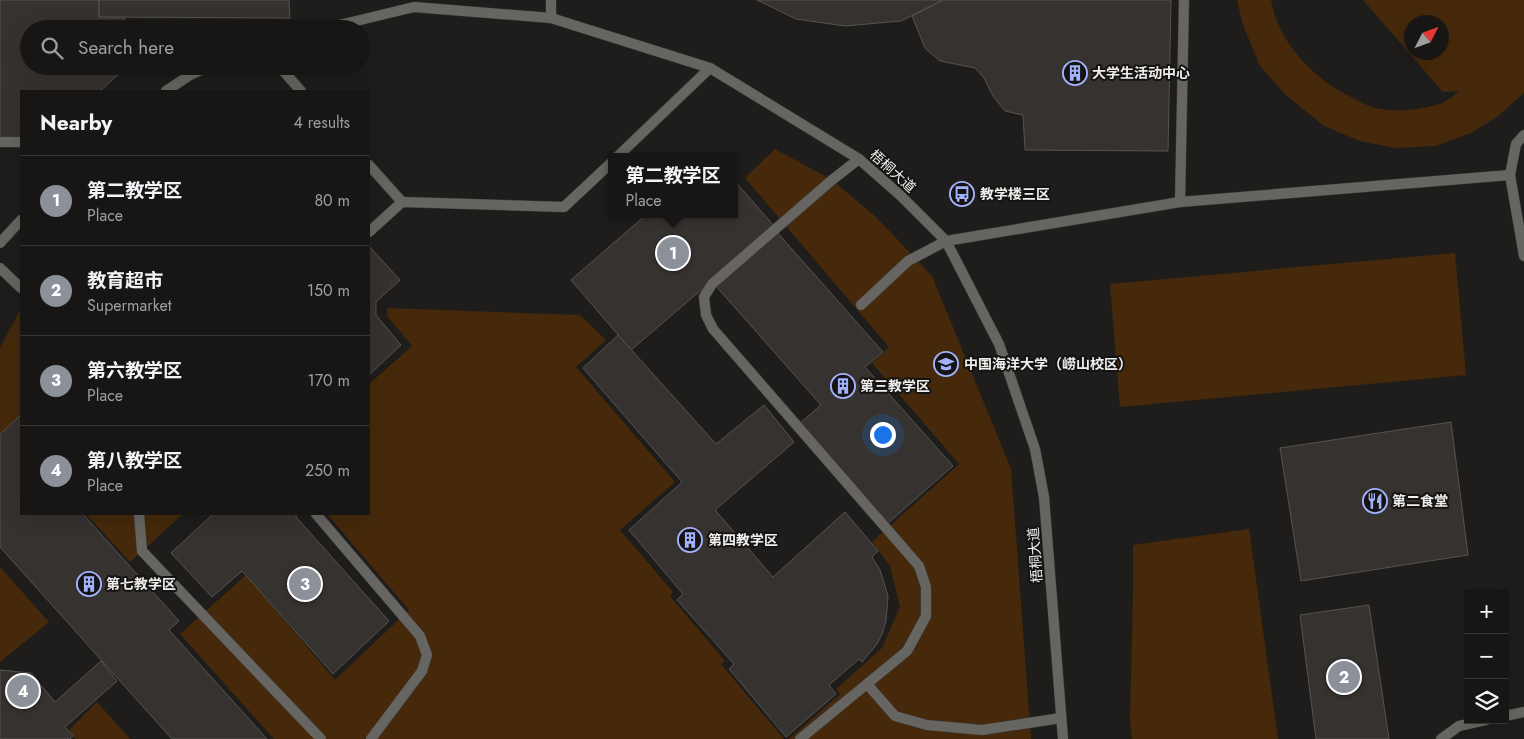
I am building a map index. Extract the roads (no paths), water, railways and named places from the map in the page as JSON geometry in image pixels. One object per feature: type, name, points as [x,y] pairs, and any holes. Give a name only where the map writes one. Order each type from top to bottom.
[{"type":"lane","points":[[550,18],[551,0]]},
{"type":"lane","points":[[1180,202],[1184,0]]},
{"type":"lane","name":"梧桐大道","points":[[356,20],[414,4],[550,18],[710,68],[859,159],[901,196],[946,241],[999,344],[1035,449],[1044,497],[1063,739]]},
{"type":"lane","points":[[621,153],[710,68]]},
{"type":"lane","points":[[168,90],[190,75]]},
{"type":"lane","points":[[287,75],[300,90]]},
{"type":"lane","points":[[1524,135],[1516,144],[1510,175],[1524,256]]},
{"type":"lane","points":[[0,142],[20,142]]},
{"type":"lane","points":[[800,739],[907,651],[926,616],[926,587],[919,566],[713,329],[706,315],[704,297],[712,284],[859,159]]},
{"type":"lane","points":[[370,166],[402,202]]},
{"type":"lane","points":[[370,231],[402,202],[564,207],[608,166]]},
{"type":"lane","points":[[861,305],[908,261],[946,241],[1180,202],[1510,175]]},
{"type":"lane","points":[[0,243],[20,221]]},
{"type":"lane","points":[[0,268],[20,287]]},
{"type":"lane","points":[[138,515],[142,550],[321,739]]},
{"type":"lane","points":[[317,515],[420,636],[427,655],[422,671],[371,739]]},
{"type":"lane","points":[[867,684],[895,716],[927,725],[982,730],[1061,718]]},
{"type":"lane","points":[[1509,715],[1524,712]]},
{"type":"lane","points":[[1441,739],[1459,726],[1468,724]]},
{"type":"place","name":"大学生活动中心","points":[[1075,73]]},
{"type":"place","name":"教学楼三区","points":[[962,194]]},
{"type":"place","name":"第二教学区","points":[[673,253]]},
{"type":"place","name":"中国海洋大学（崂山校区）","points":[[946,364]]},
{"type":"place","name":"第三教学区","points":[[843,386]]},
{"type":"place","name":"第二食堂","points":[[1375,501]]},
{"type":"place","name":"第四教学区","points":[[690,540]]},
{"type":"place","name":"第七教学区","points":[[89,584]]},
{"type":"place","name":"第六教学区","points":[[305,584]]},
{"type":"place","name":"教育超市","points":[[1344,677]]},
{"type":"place","name":"第八教学区","points":[[23,691]]}]
